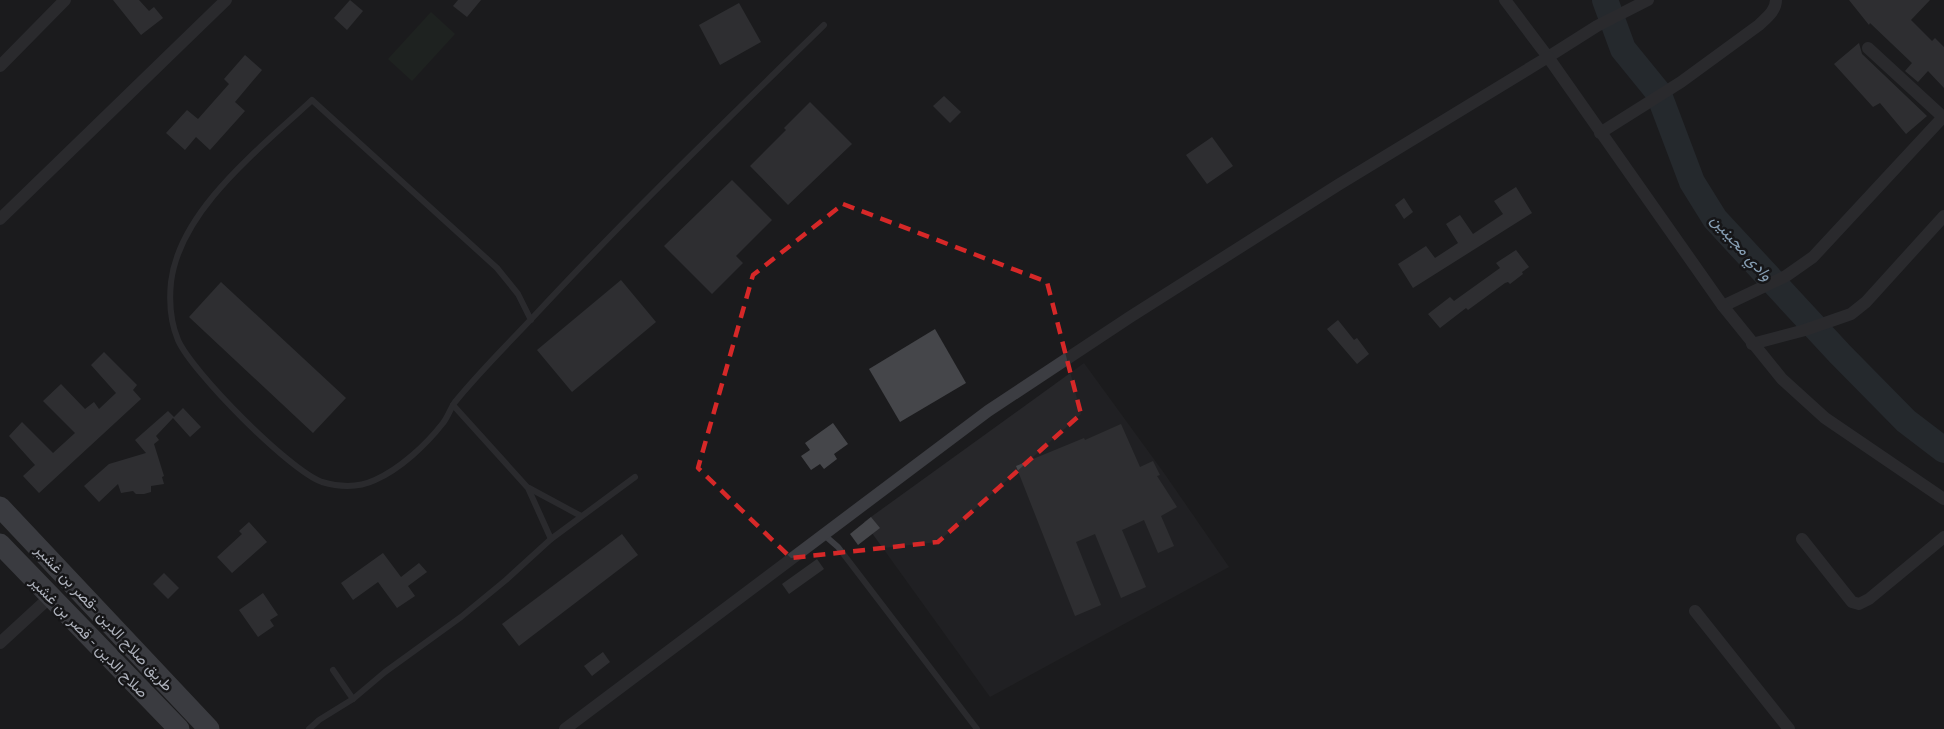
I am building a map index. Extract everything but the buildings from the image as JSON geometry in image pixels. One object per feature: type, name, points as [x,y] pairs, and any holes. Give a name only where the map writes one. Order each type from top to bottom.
[{"type":"highway","name":"طريق صلاح الدين -قصر بن غشير","points":[[0,507],[209,729]]},
{"type":"highway","name":"صلاح الدين - قصر بن غشير","points":[[0,544],[179,729]]},
{"type":"street","points":[[0,66],[65,0]]},
{"type":"street","points":[[0,219],[226,0]]},
{"type":"street","points":[[1505,0],[1548,57],[1723,306],[1782,379],[1825,417],[1944,499]]},
{"type":"street","points":[[565,729],[988,411],[1338,185],[1597,26],[1648,0]]},
{"type":"street","points":[[1600,133],[1681,82],[1759,25],[1770,15],[1776,5],[1776,0]]},
{"type":"street","points":[[1723,306],[1786,276],[1813,258],[1944,116],[1868,48]]},
{"type":"street","points":[[1752,344],[1805,330],[1851,314],[1866,302],[1944,216]]},
{"type":"street","points":[[1802,539],[1852,602],[1859,604],[1869,599],[1944,537]]},
{"type":"street","points":[[0,643],[50,597]]},
{"type":"street","points":[[1695,611],[1789,729]]},
{"type":"lane","points":[[531,320],[518,294],[497,268],[312,100],[227,181],[202,212],[184,239],[171,280],[172,325],[180,344],[197,369],[242,417],[297,467],[320,481],[348,487],[372,482],[392,471],[418,450],[444,423],[453,405],[640,205],[824,25]]},
{"type":"lane","points":[[453,405],[528,488],[551,539]]},
{"type":"lane","points":[[309,729],[319,720],[353,699],[506,580],[551,539],[635,477]]},
{"type":"lane","points":[[528,488],[581,516]]},
{"type":"lane","points":[[822,534],[838,547],[977,729]]},
{"type":"lane","points":[[333,670],[353,699]]},
{"type":"highlighted area","points":[[843,204],[1047,282],[1081,414],[938,542],[791,558],[698,468],[753,275]]},
{"type":"shaded area","points":[[431,12],[455,34],[412,81],[388,59]]},
{"type":"shaded area","points":[[1084,363],[1229,567],[990,697],[864,522]]},
{"type":"waterway","name":"وادي مجينين","points":[[1605,0],[1623,49],[1658,92],[1692,182],[1715,219],[1840,354],[1906,421],[1944,450]]}]
